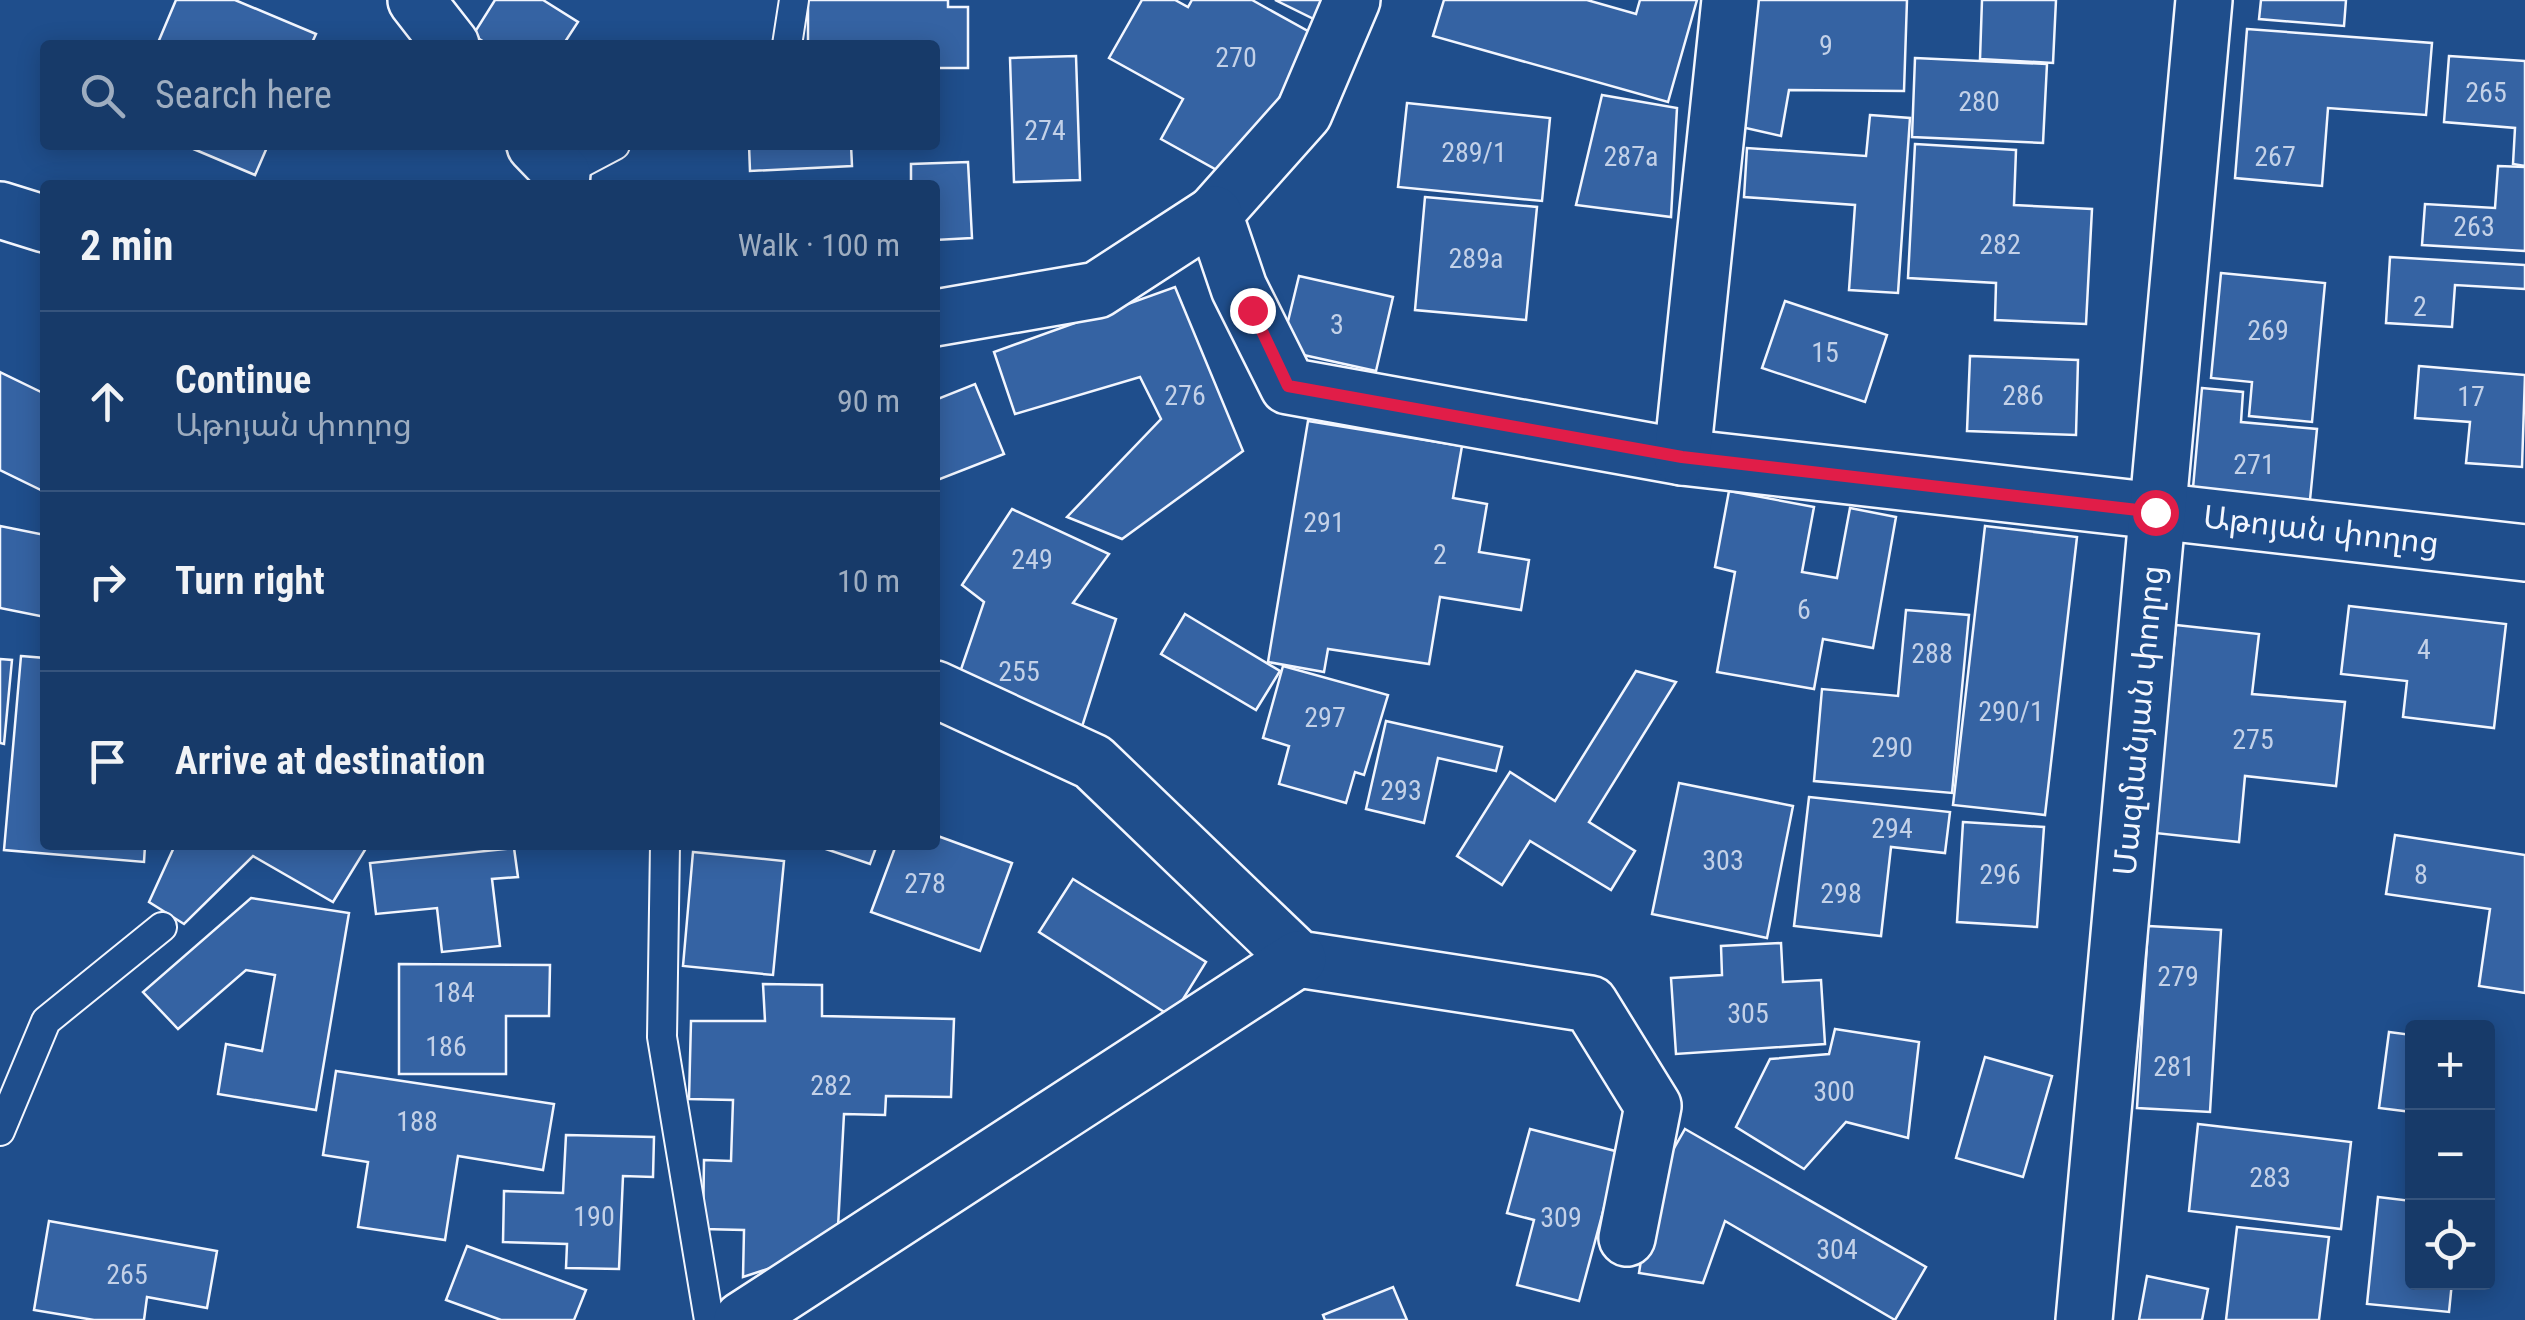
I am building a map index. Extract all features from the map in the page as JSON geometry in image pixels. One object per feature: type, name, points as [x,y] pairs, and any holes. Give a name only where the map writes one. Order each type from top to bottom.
[{"type":"street","points":[[416,0],[447,40]]},
{"type":"street","points":[[940,317],[1096,290],[1214,214],[1304,113],[1352,0]]},
{"type":"street","points":[[1682,457],[1730,0]]},
{"type":"street","name":"Մազմանյան փողոց","points":[[2084,1320],[2204,0]]},
{"type":"street","points":[[0,210],[40,222]]},
{"type":"street","name":"Աթոյան փողոց","points":[[1214,214],[1239,288],[1288,386],[1682,457],[2525,553]]},
{"type":"street","points":[[940,690],[1094,762],[1298,959],[1590,1004],[1653,1106],[1627,1238]]},
{"type":"street","points":[[742,1320],[1298,959]]},
{"type":"lane","points":[[788,40],[794,0]]},
{"type":"lane","points":[[553,168],[602,150]]},
{"type":"lane","points":[[664,850],[662,1037],[710,1320]]},
{"type":"lane","points":[[0,1131],[46,1021],[162,927]]},
{"type":"building","points":[[176,0],[235,0],[316,34],[313,40],[159,40]]},
{"type":"building","points":[[495,0],[543,0],[578,22],[566,40],[481,40],[473,35]]},
{"type":"building","points":[[808,0],[948,0],[948,7],[968,7],[968,68],[940,68],[940,40],[808,40]]},
{"type":"building","points":[[1142,0],[1175,0],[1188,7],[1192,0],[1252,0],[1315,35],[1233,179],[1161,139],[1183,99],[1109,58]]},
{"type":"building","points":[[1275,0],[1340,0],[1328,26]]},
{"type":"building","points":[[1444,0],[1587,0],[1636,14],[1640,0],[1697,0],[1668,102],[1433,36]]},
{"type":"building","points":[[1752,0],[1907,0],[1904,91],[1789,90],[1781,136],[1737,126]]},
{"type":"building","points":[[1982,0],[2056,0],[2053,63],[1980,59]]},
{"type":"building","points":[[2261,0],[2346,0],[2344,26],[2259,19]]},
{"type":"building","points":[[2247,29],[2432,43],[2426,115],[2328,108],[2322,186],[2235,178]]},
{"type":"building","points":[[1076,56],[1080,180],[1014,182],[1010,58]]},
{"type":"building","points":[[2449,56],[2525,61],[2525,166],[2513,164],[2515,128],[2444,122]]},
{"type":"building","points":[[1915,58],[2047,64],[2043,143],[1912,137]]},
{"type":"building","points":[[1602,95],[1677,108],[1671,217],[1576,205]]},
{"type":"building","points":[[1407,103],[1550,118],[1542,201],[1398,187]]},
{"type":"building","points":[[1870,115],[1910,118],[1898,293],[1849,290],[1855,205],[1744,197],[1747,148],[1866,156]]},
{"type":"building","points":[[1915,144],[2016,150],[2014,205],[2092,209],[2086,324],[1995,320],[1996,283],[1908,278]]},
{"type":"building","points":[[196,150],[266,150],[255,175]]},
{"type":"building","points":[[749,150],[851,150],[852,166],[750,171]]},
{"type":"building","points":[[968,162],[972,238],[940,240],[940,180],[911,180],[911,164]]},
{"type":"building","points":[[2498,166],[2525,167],[2525,251],[2422,245],[2425,204],[2495,208]]},
{"type":"building","points":[[1425,197],[1537,207],[1526,320],[1415,310]]},
{"type":"building","points":[[2390,257],[2525,265],[2525,289],[2455,285],[2452,327],[2386,323]]},
{"type":"building","points":[[2221,273],[2325,283],[2312,422],[2249,416],[2252,382],[2211,378]]},
{"type":"building","points":[[1299,276],[1393,297],[1376,371],[1281,350]]},
{"type":"building","points":[[1175,287],[1243,451],[1122,539],[1067,517],[1161,419],[1140,377],[1015,414],[994,352]]},
{"type":"building","points":[[1785,301],[1887,335],[1865,402],[1762,368]]},
{"type":"building","points":[[1970,356],[2078,360],[2076,435],[1967,431]]},
{"type":"building","points":[[2419,366],[2525,375],[2522,467],[2466,463],[2470,422],[2415,418]]},
{"type":"building","points":[[0,372],[40,392],[40,490],[0,470]]},
{"type":"building","points":[[975,384],[1004,454],[940,479],[940,398]]},
{"type":"building","points":[[2202,388],[2243,392],[2241,422],[2317,429],[2309,510],[2192,499]]},
{"type":"building","points":[[1308,421],[1462,446],[1453,498],[1487,504],[1479,552],[1529,560],[1521,610],[1440,597],[1429,664],[1328,649],[1324,672],[1268,662]]},
{"type":"building","points":[[1729,491],[1814,507],[1802,572],[1837,578],[1850,508],[1896,517],[1873,648],[1823,639],[1814,689],[1717,672],[1735,572],[1715,567]]},
{"type":"building","points":[[1012,509],[1109,554],[1073,603],[1116,619],[1081,730],[955,687],[984,602],[962,585]]},
{"type":"building","points":[[0,526],[40,534],[40,616],[0,608]]},
{"type":"building","points":[[1985,526],[2077,537],[2045,815],[1953,805]]},
{"type":"building","points":[[2349,606],[2506,624],[2494,728],[2403,717],[2407,681],[2341,674]]},
{"type":"building","points":[[1906,610],[1969,615],[1952,793],[1814,781],[1822,689],[1898,696]]},
{"type":"building","points":[[1185,614],[1280,671],[1256,710],[1161,654]]},
{"type":"building","points":[[2176,625],[2259,634],[2252,694],[2345,702],[2336,786],[2245,776],[2239,842],[2155,833]]},
{"type":"building","points":[[21,656],[40,658],[40,850],[145,850],[144,862],[4,850]]},
{"type":"building","points":[[0,659],[12,660],[4,744],[0,743]]},
{"type":"building","points":[[1283,666],[1388,695],[1364,775],[1355,772],[1346,803],[1279,784],[1289,746],[1263,738]]},
{"type":"building","points":[[1636,671],[1676,682],[1589,822],[1635,851],[1611,890],[1530,841],[1502,885],[1457,856],[1510,772],[1555,801]]},
{"type":"building","points":[[1386,721],[1502,747],[1496,771],[1438,758],[1424,823],[1366,809]]},
{"type":"building","points":[[1679,783],[1793,806],[1767,938],[1652,914]]},
{"type":"building","points":[[1809,797],[1950,812],[1945,853],[1891,847],[1881,936],[1794,926]]},
{"type":"building","points":[[1963,822],[2044,827],[2037,927],[1957,922]]},
{"type":"building","points":[[2395,835],[2525,855],[2525,993],[2479,986],[2490,909],[2386,894]]},
{"type":"building","points":[[940,837],[1012,863],[980,951],[871,912],[894,850],[940,850]]},
{"type":"building","points":[[173,850],[365,850],[333,902],[253,856],[184,924],[149,902]]},
{"type":"building","points":[[514,850],[518,877],[492,879],[500,946],[442,952],[437,908],[376,914],[370,863]]},
{"type":"building","points":[[829,850],[875,850],[870,864]]},
{"type":"building","points":[[693,852],[784,861],[773,975],[683,966]]},
{"type":"building","points":[[1073,879],[1206,962],[1172,1017],[1039,932]]},
{"type":"building","points":[[251,898],[349,913],[316,1110],[218,1094],[226,1044],[262,1051],[275,975],[246,970],[178,1029],[143,992]]},
{"type":"building","points":[[2148,926],[2221,930],[2210,1112],[2137,1108]]},
{"type":"building","points":[[1781,943],[1783,982],[1821,980],[1825,1044],[1676,1054],[1671,978],[1722,975],[1721,946]]},
{"type":"building","points":[[399,964],[550,965],[549,1016],[506,1016],[506,1074],[399,1074]]},
{"type":"building","points":[[763,984],[822,985],[822,1016],[954,1019],[951,1097],[886,1096],[885,1115],[844,1114],[837,1246],[743,1277],[744,1230],[703,1229],[704,1160],[731,1161],[733,1100],[689,1099],[691,1021],[765,1021]]},
{"type":"building","points":[[1835,1029],[1919,1042],[1908,1138],[1846,1122],[1804,1169],[1736,1127],[1770,1059],[1829,1054]]},
{"type":"building","points":[[2389,1032],[2405,1034],[2405,1111],[2379,1108]]},
{"type":"building","points":[[1985,1057],[2052,1076],[2023,1177],[1956,1158]]},
{"type":"building","points":[[336,1071],[554,1104],[543,1170],[458,1156],[445,1240],[358,1227],[368,1162],[323,1155]]},
{"type":"building","points":[[2198,1124],[2351,1142],[2341,1229],[2189,1211]]},
{"type":"building","points":[[1530,1129],[1619,1152],[1579,1301],[1517,1285],[1534,1220],[1507,1213]]},
{"type":"building","points":[[1685,1129],[1926,1267],[1895,1320],[1725,1221],[1703,1283],[1639,1273],[1653,1185]]},
{"type":"building","points":[[566,1135],[654,1137],[653,1177],[623,1176],[619,1269],[566,1268],[567,1244],[503,1242],[504,1191],[563,1193]]},
{"type":"building","points":[[2378,1197],[2405,1200],[2405,1290],[2451,1290],[2449,1312],[2367,1304]]},
{"type":"building","points":[[49,1221],[217,1251],[207,1308],[147,1297],[144,1320],[94,1320],[34,1310]]},
{"type":"building","points":[[2237,1227],[2329,1237],[2319,1320],[2226,1320]]},
{"type":"building","points":[[467,1246],[586,1290],[574,1320],[501,1320],[446,1300]]},
{"type":"building","points":[[2147,1276],[2208,1289],[2202,1320],[2139,1320]]},
{"type":"building","points":[[1393,1287],[1407,1320],[1325,1320],[1323,1315]]},
{"type":"route","points":[[1252,310],[1288,386],[1682,457],[2155,512]]}]
